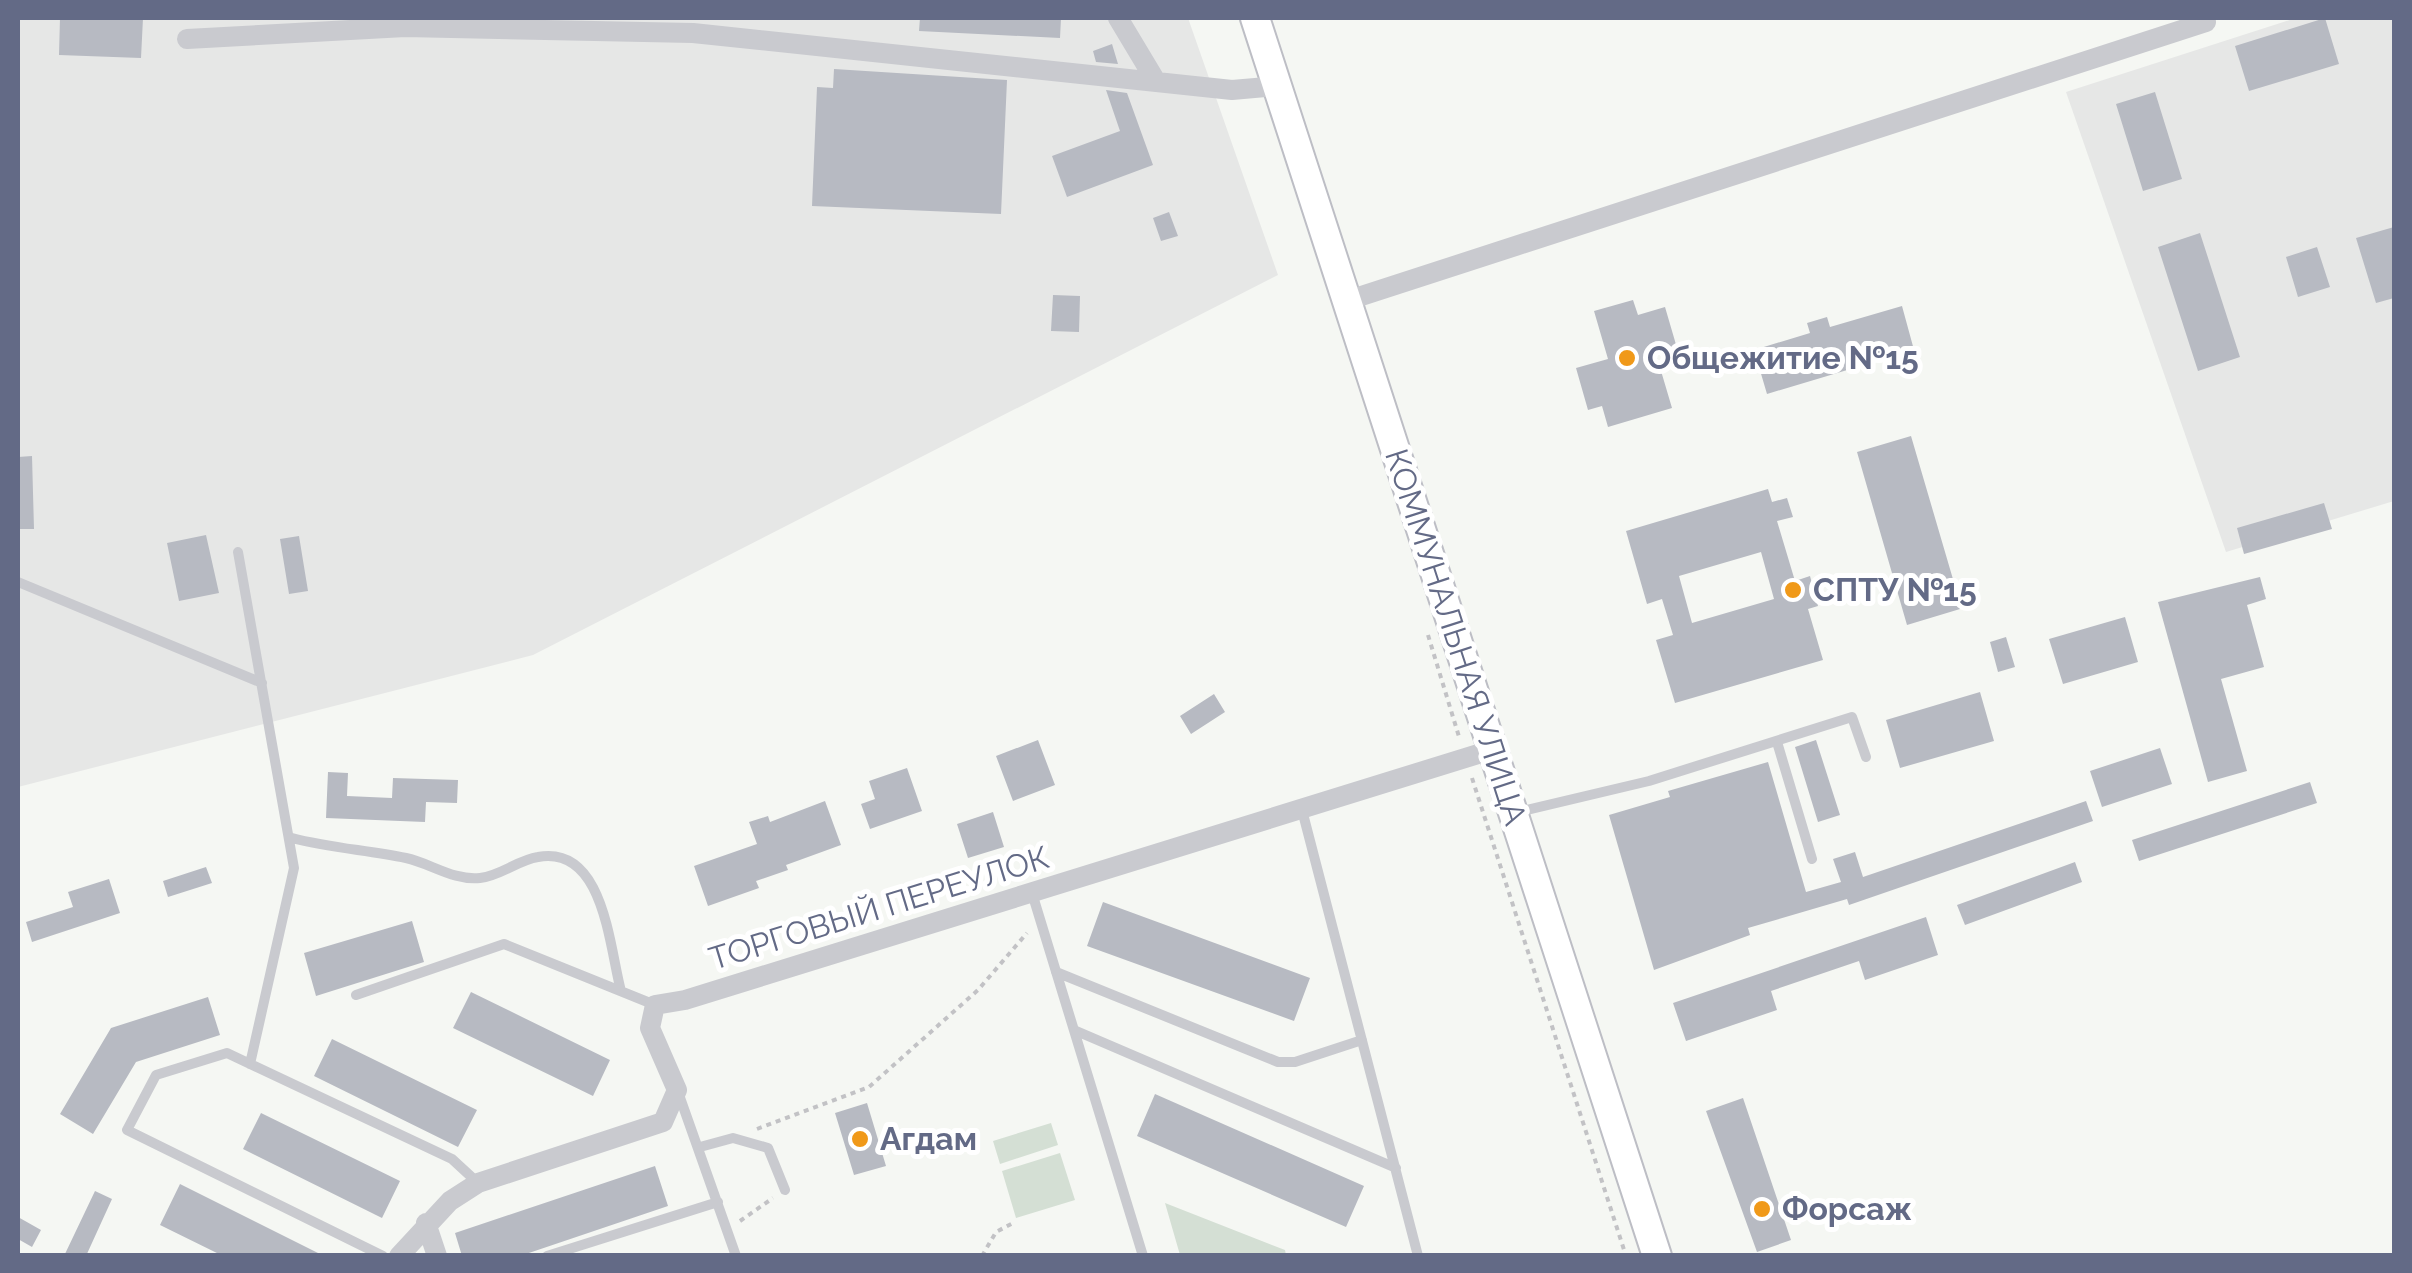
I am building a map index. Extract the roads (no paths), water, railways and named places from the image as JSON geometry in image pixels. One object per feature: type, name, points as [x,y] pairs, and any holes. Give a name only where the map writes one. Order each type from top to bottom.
[{"type":"main road","name":"КОММУНАЛЬНАЯ УЛИЦА","points":[[1254,18],[1349,300],[1657,1256]]},
{"type":"street","points":[[1118,18],[1154,78]]},
{"type":"street","points":[[1349,300],[2206,22]]},
{"type":"street","points":[[187,40],[405,27],[693,33],[1154,78],[1232,90],[1278,86]]},
{"type":"street","name":"ТОРГОВЫЙ ПЕРЕУЛОК","points":[[655,1005],[1491,750]]},
{"type":"street","points":[[398,1256],[426,1223],[478,1183],[663,1122],[677,1090],[650,1028],[655,1005]]},
{"type":"street","points":[[426,1223],[437,1256]]},
{"type":"lane","points":[[238,552],[292,838],[294,868],[250,1064]]},
{"type":"lane","points":[[18,582],[262,683]]},
{"type":"lane","points":[[1512,813],[1649,780],[1852,717],[1866,756]]},
{"type":"lane","points":[[1777,742],[1812,859]]},
{"type":"lane","points":[[1301,809],[1418,1256]]},
{"type":"lane","points":[[292,838],[408,859],[460,878],[482,878],[536,856],[558,856],[579,865],[593,884],[621,991]]},
{"type":"lane","points":[[1032,892],[1143,1256]]},
{"type":"lane","points":[[356,995],[504,944],[655,1005]]},
{"type":"lane","points":[[1056,972],[1278,1062],[1296,1062],[1362,1040]]},
{"type":"lane","points":[[1074,1030],[1396,1168]]},
{"type":"lane","points":[[384,1256],[128,1130],[156,1075],[227,1053],[452,1160],[478,1183]]},
{"type":"lane","points":[[677,1090],[736,1256]]},
{"type":"lane","points":[[700,1147],[733,1138],[768,1148],[785,1190]]},
{"type":"lane","points":[[547,1256],[718,1202]]},
{"type":"place","name":"Общежитие №15","points":[[1627,358]]},
{"type":"place","name":"СПТУ №15","points":[[1793,590]]},
{"type":"place","name":"Агдам","points":[[860,1139]]},
{"type":"place","name":"Форсаж","points":[[1762,1209]]}]
